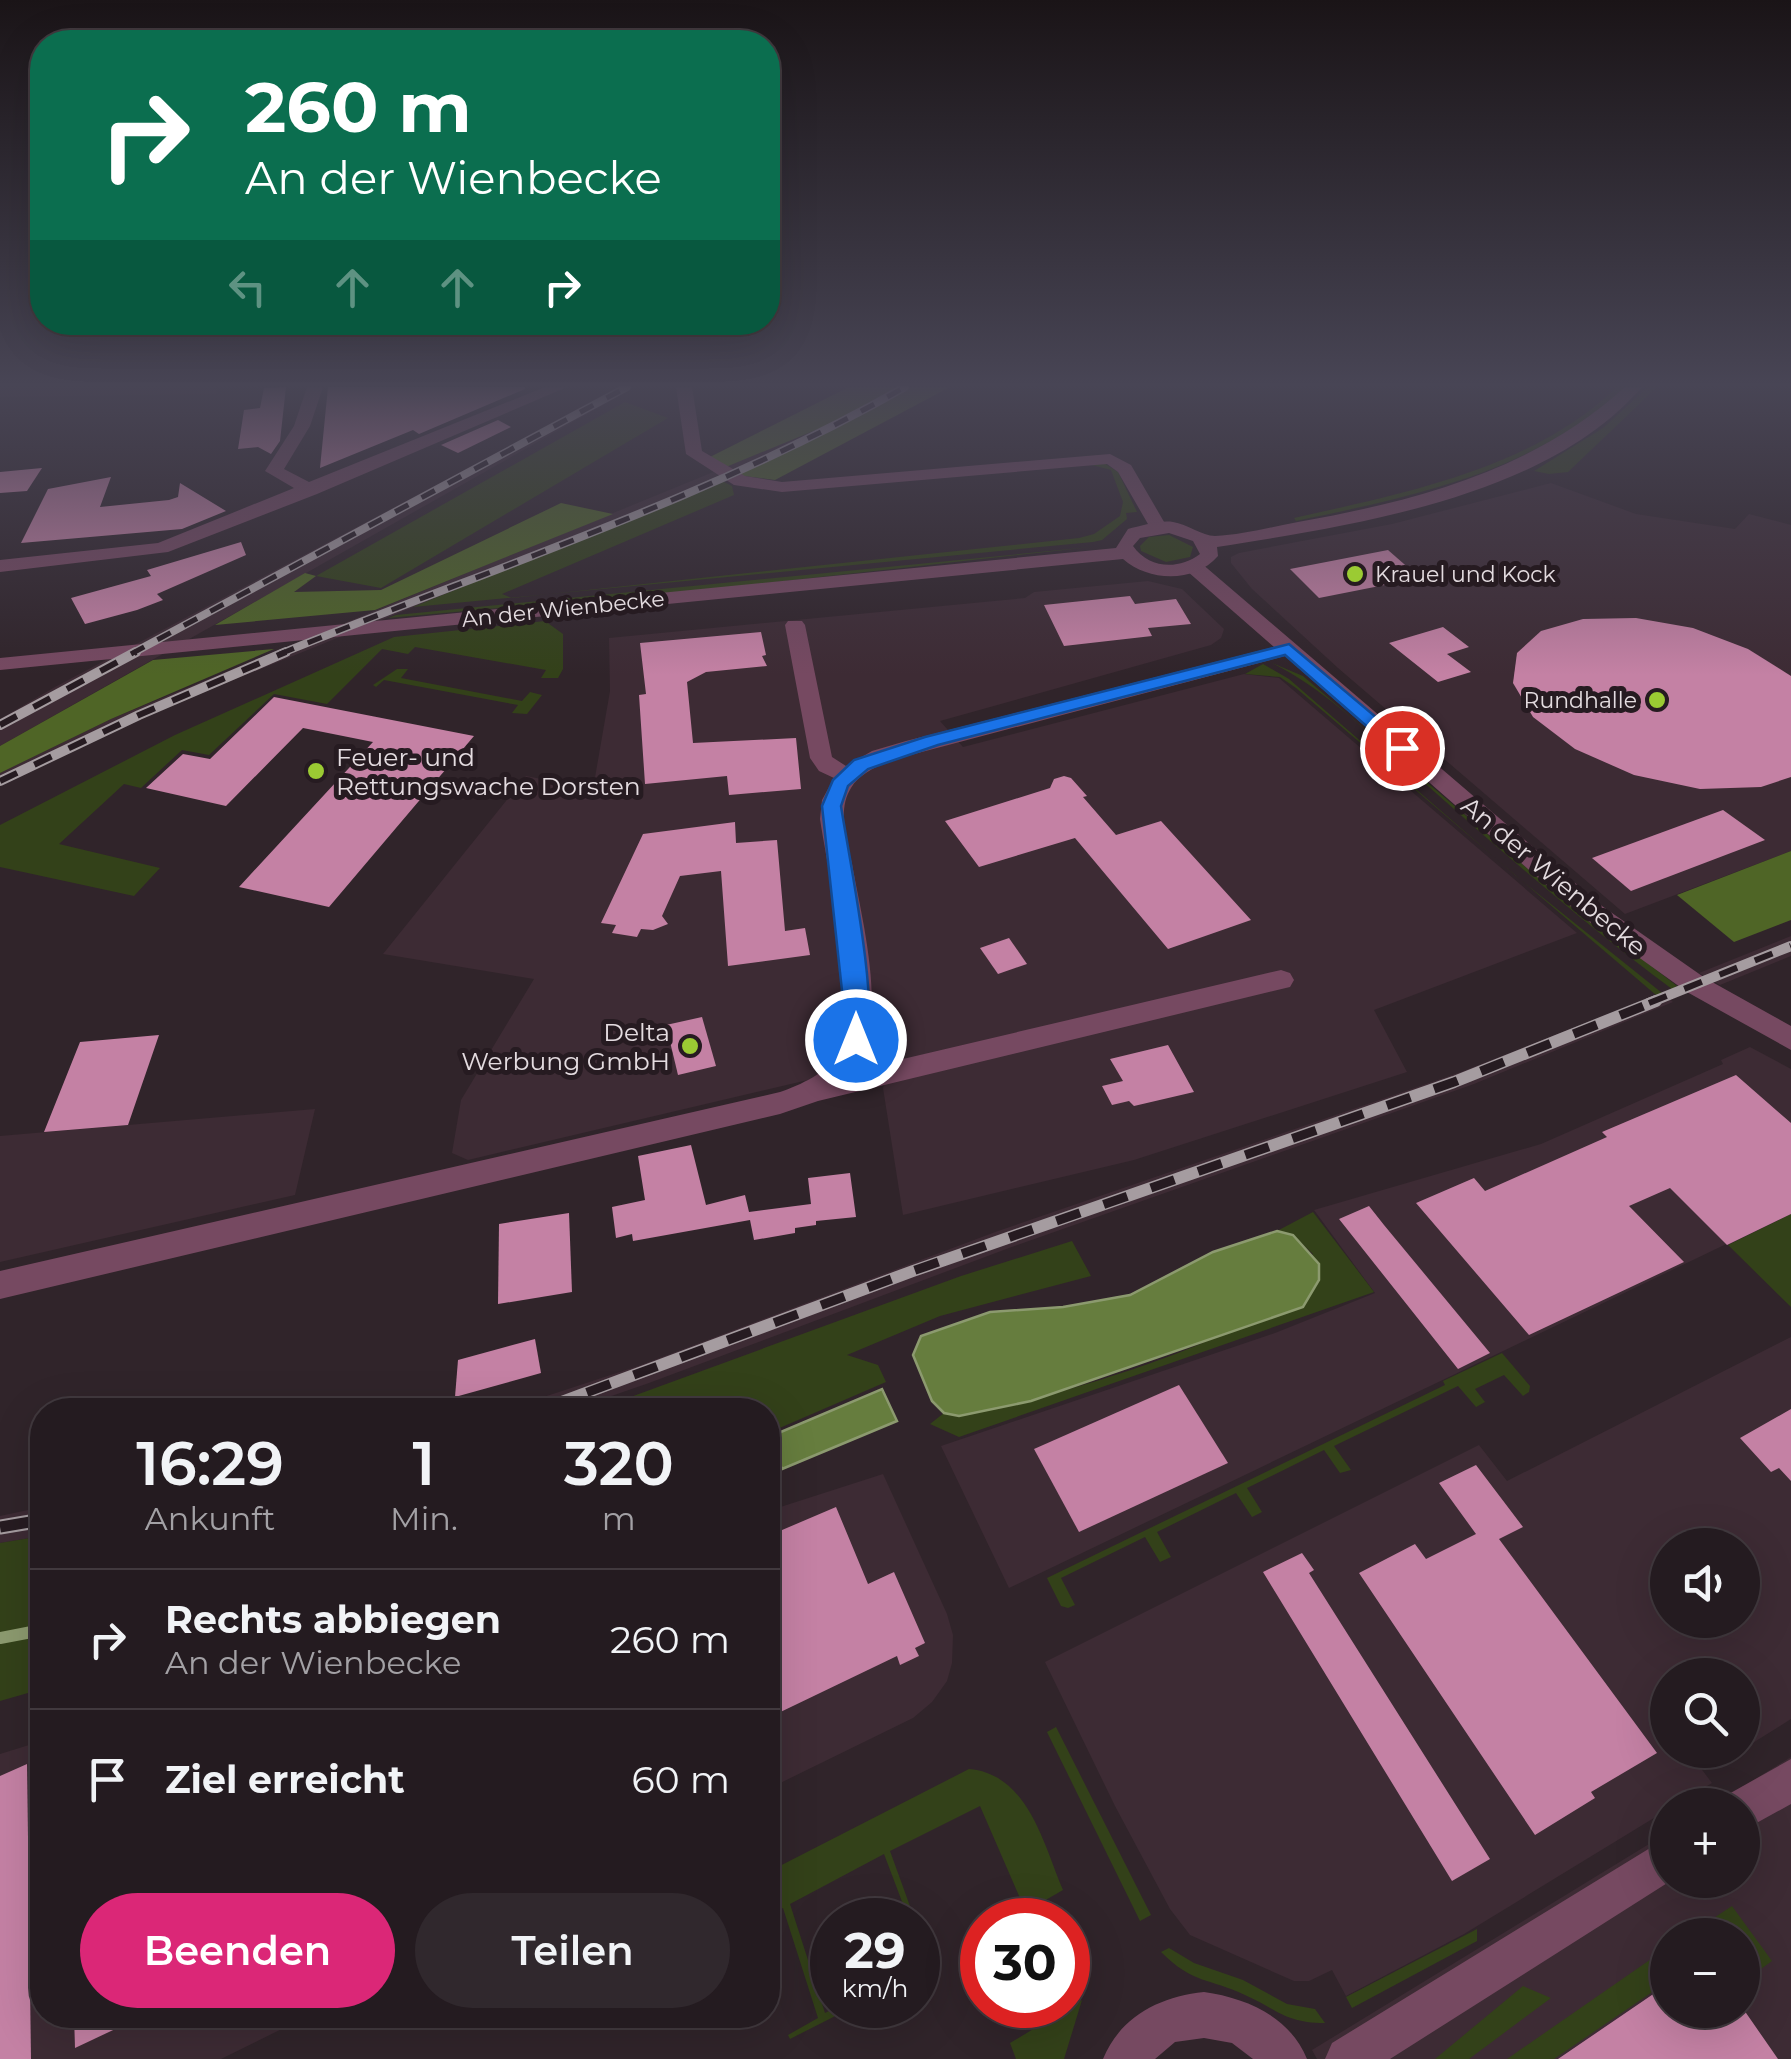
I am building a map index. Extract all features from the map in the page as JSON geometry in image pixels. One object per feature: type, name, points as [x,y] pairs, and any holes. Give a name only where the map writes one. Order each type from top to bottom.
[{"type":"street","points":[[297,483],[311,490]]},
{"type":"street","points":[[0,566],[161,548],[328,483]]},
{"type":"street","points":[[752,483],[804,483]]},
{"type":"street","points":[[1133,483],[1158,527]]},
{"type":"street","points":[[1206,542],[1352,517],[1470,483]]},
{"type":"street","points":[[1158,527],[1192,532],[1206,542],[1209,556],[1194,567],[1155,568],[1127,553],[1124,546],[1134,532],[1158,527]]},
{"type":"street","name":"An der Wienbecke","points":[[0,664],[1127,553]]},
{"type":"street","name":"An der Wienbecke","points":[[1194,567],[1608,923],[1696,985],[1791,1038]]},
{"type":"street","points":[[795,625],[821,758],[827,766],[847,775]]},
{"type":"street","points":[[810,1092],[845,1064],[859,1026],[832,819],[835,794],[847,775],[878,756],[931,741],[1289,650]]},
{"type":"street","points":[[0,1285],[780,1103],[810,1092],[1280,980]]},
{"type":"street","points":[[1760,1799],[1791,1780]]},
{"type":"street","points":[[1348,2059],[1650,1869]]},
{"type":"street","points":[[1126,2059],[1136,2043],[1161,2022],[1190,2013],[1221,2015],[1252,2028],[1284,2059]]},
{"type":"shaded area","points":[[440,483],[465,483],[0,746],[0,719]]},
{"type":"shaded area","points":[[481,483],[558,483],[381,588],[316,576]]},
{"type":"shaded area","points":[[686,483],[718,483],[135,720],[0,786],[0,773],[111,719]]},
{"type":"shaded area","points":[[717,483],[732,486],[734,495],[502,594],[511,598],[413,607]]},
{"type":"shaded area","points":[[1116,483],[1123,483],[1137,512],[1126,513],[1127,519],[1102,540],[557,593],[1079,538],[1094,534],[1120,516],[1123,502]]},
{"type":"shaded area","points":[[1450,483],[1383,502],[1296,521],[1294,518],[1379,499]]},
{"type":"shaded area","points":[[1551,483],[1636,514],[1735,529],[1749,514],[1791,525],[1791,851],[1625,914],[1338,668],[1252,589],[1231,563],[1231,557],[1239,553],[1392,524]]},
{"type":"shaded area","points":[[561,503],[613,514],[375,610],[215,625],[305,573],[316,576],[294,592],[381,590]]},
{"type":"shaded area","points":[[1169,535],[1193,547],[1190,557],[1166,562],[1141,551],[1140,546],[1149,537]]},
{"type":"shaded area","points":[[1091,547],[713,589],[388,618],[396,615]]},
{"type":"shaded area","points":[[1148,581],[1182,589],[1224,629],[1221,638],[1211,645],[940,721],[963,747],[1244,674],[1279,678],[1577,933],[1374,1010],[1407,1072],[1134,1160],[903,1215],[883,1088],[893,1060],[468,1160],[452,1153],[461,1100],[534,979],[383,954],[526,776],[593,789],[610,691],[609,638],[1025,598],[1034,592]]},
{"type":"shaded area","points":[[545,621],[563,634],[563,669],[558,678],[541,678],[546,670],[415,647],[408,654],[382,649],[327,704],[274,694],[209,755],[182,750],[141,788],[124,784],[59,844],[160,868],[134,896],[0,867],[0,825],[175,735],[394,637]]},
{"type":"shaded area","points":[[274,649],[111,719],[0,773],[0,746],[153,660]]},
{"type":"shaded area","points":[[1272,663],[1303,676],[1548,886],[1677,986],[1672,989],[1579,916],[1334,703]]},
{"type":"shaded area","points":[[1263,664],[1289,679],[1490,854],[1296,688],[1280,677],[1245,674]]},
{"type":"shaded area","points":[[397,669],[408,669],[401,678],[522,701],[530,692],[542,695],[527,714],[512,713],[518,705],[384,680],[376,687],[373,685]]},
{"type":"shaded area","points":[[1791,851],[1791,920],[1734,942],[1677,895]]},
{"type":"shaded area","points":[[1524,882],[1662,993],[1656,995]]},
{"type":"shaded area","points":[[1791,936],[1791,956],[1720,985],[1699,973]]},
{"type":"shaded area","points":[[1662,993],[1673,1002],[1474,1084],[1009,1248],[649,1383],[606,1398],[541,1398],[641,1365],[998,1231],[1461,1072]]},
{"type":"shaded area","points":[[1750,1047],[1791,1069],[1791,1213],[1009,1588],[941,1446],[1275,1333],[1375,1293],[1314,1210],[1541,1144],[1723,1064],[1721,1060]]},
{"type":"shaded area","points":[[315,1109],[295,1195],[0,1262],[0,1136]]},
{"type":"shaded area","points":[[1313,1212],[1374,1292],[959,1437],[930,1424],[944,1413],[999,1407],[1087,1384],[1174,1355],[1227,1330],[1313,1254],[1293,1235],[1277,1231]]},
{"type":"shaded area","points":[[1791,1214],[1791,1307],[1728,1245]]},
{"type":"shaded area","points":[[1277,1231],[1293,1235],[1319,1264],[1319,1280],[1303,1307],[1031,1401],[959,1416],[944,1413],[932,1401],[913,1355],[921,1336],[990,1312],[1063,1307],[1130,1295],[1213,1252]]},
{"type":"shaded area","points":[[1072,1241],[1091,1276],[940,1316],[847,1355],[878,1365],[886,1382],[780,1428],[780,1398],[628,1398],[961,1276]]},
{"type":"shaded area","points":[[1791,1337],[1791,1719],[1760,1738],[1760,1658],[1650,1658],[1650,1768],[1701,1768],[1712,1783],[1704,1788],[1650,1788],[1650,1820],[1464,1934],[1346,1996],[1332,1970],[1309,1981],[1294,1981],[1190,1935],[1170,1909],[1115,1806],[1045,1662],[1479,1445],[1507,1481]]},
{"type":"shaded area","points":[[1502,1353],[1530,1386],[1523,1396],[1504,1375],[1475,1389],[1485,1402],[1476,1407],[1458,1386],[1334,1446],[1351,1470],[1340,1473],[1324,1450],[1247,1488],[1262,1512],[1252,1517],[1236,1493],[1157,1532],[1171,1557],[1160,1562],[1145,1537],[1061,1578],[1075,1605],[1061,1606],[1047,1578],[1445,1385],[1443,1381]]},
{"type":"shaded area","points":[[882,1389],[897,1421],[782,1469],[780,1432]]},
{"type":"shaded area","points":[[883,1474],[953,1635],[947,1681],[932,1702],[913,1718],[780,1783],[780,1507]]},
{"type":"shaded area","points":[[30,1510],[30,1538],[0,1543],[0,1516]]},
{"type":"shaded area","points":[[30,1538],[30,1692],[0,1701],[0,1543]]},
{"type":"shaded area","points":[[1056,1727],[1151,1915],[1140,1921],[1047,1732]]},
{"type":"shaded area","points":[[30,1745],[30,2028],[284,2028],[221,2059],[0,2059],[0,1754]]},
{"type":"shaded area","points":[[1791,1757],[1791,2059],[1317,2059],[1312,2050],[1650,1843],[1650,1898],[1760,1898],[1760,1788],[1741,1788]]},
{"type":"shaded area","points":[[969,1769],[1006,1783],[1019,1797],[1040,1832],[1063,1890],[1049,1898],[1020,1898],[980,1806],[890,1851],[907,1898],[901,1898],[884,1854],[790,1904],[810,1966],[810,1993],[783,1908],[780,1909],[780,1866]]},
{"type":"shaded area","points":[[1732,1906],[1741,1918],[1714,1918]]},
{"type":"shaded area","points":[[1477,1929],[1477,1941],[1352,2008],[1346,1997]]},
{"type":"shaded area","points":[[1760,1944],[1772,1961],[1760,1970]]},
{"type":"shaded area","points":[[1169,1948],[1287,2004],[1315,2009],[1325,2023],[1291,2018],[1192,1975],[1161,1952]]},
{"type":"shaded area","points":[[1650,1960],[1650,1994],[1554,2059],[1507,2059]]},
{"type":"shaded area","points":[[1523,1986],[1551,1998],[1469,2059],[1435,2059]]},
{"type":"shaded area","points":[[810,2023],[812,2028],[790,2039],[788,2035]]},
{"type":"shaded area","points":[[1035,2028],[1073,2028],[1064,2059],[1016,2059],[1010,2043]]},
{"type":"building","points":[[0,483],[32,483],[27,491],[0,493]]},
{"type":"building","points":[[109,483],[100,507],[169,500],[178,497],[180,483],[226,511],[182,529],[21,543],[48,489]]},
{"type":"building","points":[[241,542],[246,555],[157,594],[163,600],[137,610],[85,624],[71,598],[151,576],[147,570]]},
{"type":"building","name":"Krauel und Kock","points":[[1388,550],[1420,578],[1319,598],[1290,569]]},
{"type":"building","points":[[1130,596],[1135,604],[1176,599],[1191,624],[1148,628],[1152,636],[1064,646],[1044,605]]},
{"type":"building","name":"Rundhalle","points":[[1636,618],[1693,628],[1748,649],[1791,676],[1791,777],[1761,787],[1700,789],[1634,775],[1575,749],[1533,717],[1513,683],[1517,653],[1541,631],[1583,619]]},
{"type":"building","points":[[1443,627],[1469,647],[1447,654],[1471,672],[1438,682],[1389,643]]},
{"type":"building","points":[[761,632],[766,655],[762,656],[767,666],[706,672],[687,682],[693,743],[796,738],[801,789],[729,795],[727,776],[645,784],[639,695],[646,694],[640,643]]},
{"type":"building","name":"Feuer- und Rettungswache Dorsten","points":[[274,697],[474,736],[329,907],[239,887],[373,742],[303,728],[226,806],[146,788],[183,754],[210,759]]},
{"type":"building","points":[[1071,778],[1087,796],[1083,797],[1116,835],[1161,821],[1251,920],[1168,949],[1075,838],[979,867],[945,821],[1050,788],[1054,779]]},
{"type":"building","points":[[1723,810],[1765,840],[1631,891],[1592,858]]},
{"type":"building","points":[[735,822],[736,843],[777,840],[785,931],[805,928],[810,955],[728,966],[721,871],[680,876],[662,916],[668,924],[653,930],[641,929],[637,937],[612,933],[616,925],[601,923],[643,834]]},
{"type":"building","points":[[1009,938],[1027,964],[998,974],[980,948]]},
{"type":"building","name":"Delta Werbung GmbH","points":[[702,1017],[716,1066],[678,1075],[666,1025]]},
{"type":"building","points":[[159,1035],[128,1125],[44,1132],[80,1042]]},
{"type":"building","points":[[1168,1045],[1194,1092],[1134,1106],[1129,1101],[1112,1105],[1102,1086],[1123,1081],[1110,1059]]},
{"type":"building","points":[[1736,1075],[1791,1123],[1791,1214],[1727,1245],[1670,1188],[1629,1206],[1684,1262],[1529,1335],[1416,1203],[1474,1178],[1485,1191],[1607,1137],[1602,1132]]},
{"type":"building","points":[[691,1145],[706,1205],[745,1195],[749,1212],[811,1204],[808,1178],[850,1173],[856,1217],[816,1221],[816,1225],[795,1228],[795,1233],[754,1240],[750,1220],[633,1241],[632,1234],[616,1238],[612,1207],[645,1200],[638,1156]]},
{"type":"building","points":[[1369,1206],[1490,1353],[1458,1369],[1339,1219]]},
{"type":"building","points":[[569,1213],[572,1292],[498,1304],[499,1224]]},
{"type":"building","points":[[535,1339],[541,1373],[455,1397],[458,1360]]},
{"type":"building","points":[[1179,1385],[1228,1463],[1079,1532],[1034,1449]]},
{"type":"building","points":[[1791,1409],[1791,1481],[1779,1468],[1771,1472],[1740,1438]]},
{"type":"building","points":[[1476,1465],[1523,1527],[1499,1539],[1650,1744],[1650,1757],[1591,1792],[1595,1798],[1535,1835],[1359,1573],[1415,1544],[1426,1559],[1476,1534],[1439,1483]]},
{"type":"building","points":[[836,1507],[868,1584],[894,1572],[925,1643],[915,1648],[919,1656],[900,1665],[897,1656],[780,1712],[780,1531]]},
{"type":"building","points":[[1302,1553],[1314,1570],[1309,1573],[1490,1859],[1452,1881],[1263,1572]]},
{"type":"building","points":[[27,1764],[31,2059],[0,2059],[0,1776]]},
{"type":"building","points":[[1650,1996],[1650,2028],[1756,2028],[1778,2059],[1558,2059]]},
{"type":"building","points":[[74,2028],[117,2028],[75,2048]]},
{"type":"waterway","points":[[0,1638],[30,1632]]},
{"type":"railway","points":[[131,654],[449,483]]},
{"type":"railway","points":[[280,654],[710,483]]},
{"type":"railway","points":[[0,725],[136,652]]},
{"type":"railway","points":[[0,781],[139,715],[286,652]]},
{"type":"railway","points":[[1649,1003],[1791,946]]},
{"type":"railway","points":[[572,1398],[913,1271],[1454,1082],[1656,1001]]},
{"type":"railway","points":[[0,1527],[30,1522]]},
{"type":"place","name":"Krauel und Kock","points":[[1355,574]]},
{"type":"place","name":"Rundhalle","points":[[1657,700]]},
{"type":"place","name":"Feuer- und Rettungswache Dorsten","points":[[316,771]]},
{"type":"place","name":"Delta Werbung GmbH","points":[[690,1046]]},
{"type":"route","points":[[856,1040],[858,1004],[832,806],[840,784],[861,764],[931,741],[1289,650],[1402,748]]}]
